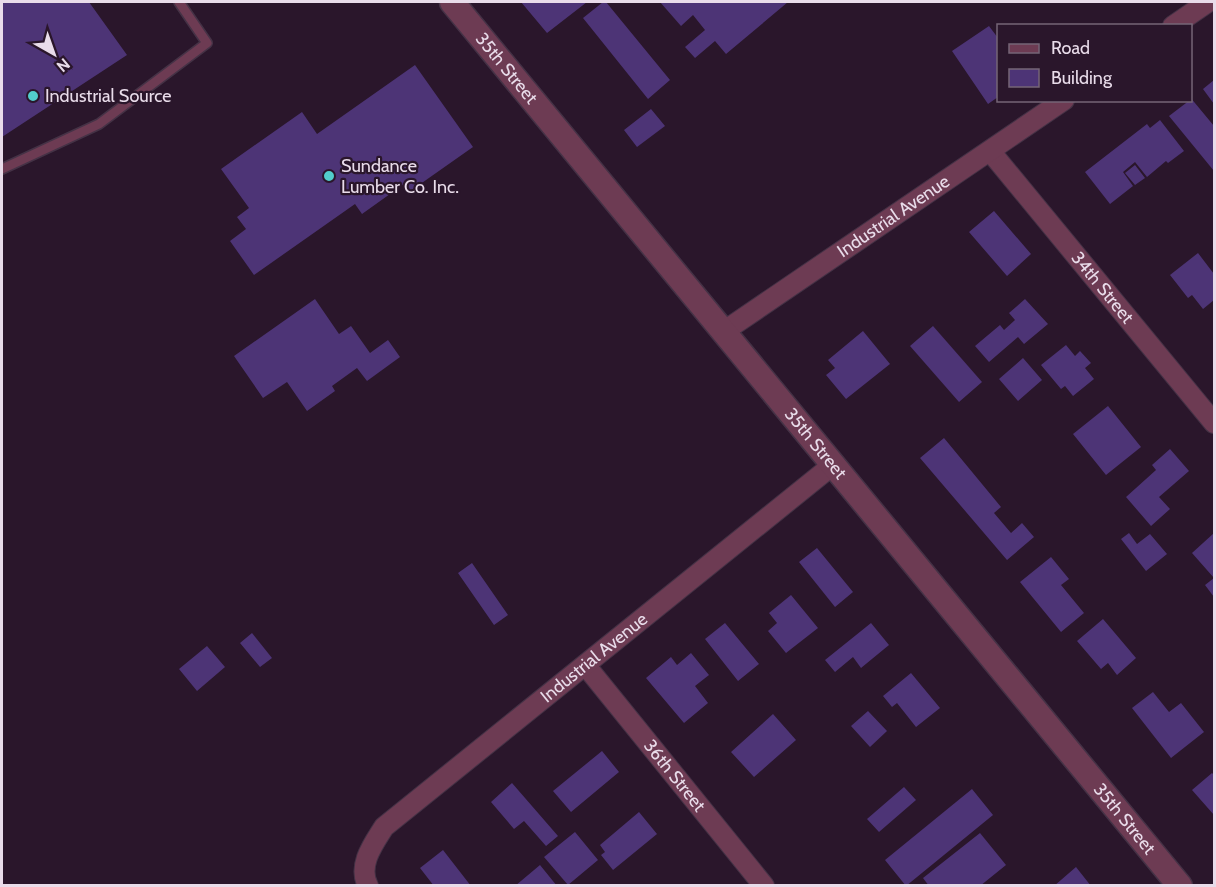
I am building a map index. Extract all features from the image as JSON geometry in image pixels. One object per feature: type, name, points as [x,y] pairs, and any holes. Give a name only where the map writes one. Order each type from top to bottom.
[{"type":"street","name":"35th Street","points":[[452,2],[1180,885]]},
{"type":"street","points":[[1176,24],[1208,2]]},
{"type":"street","name":"Industrial Avenue","points":[[723,332],[1061,102]]},
{"type":"street","name":"34th Street","points":[[990,151],[1215,423]]},
{"type":"street","name":"Industrial Avenue","points":[[368,885],[365,881],[366,858],[384,826],[586,666],[834,464]]},
{"type":"street","name":"36th Street","points":[[586,666],[764,885]]},
{"type":"lane","points":[[2,169],[99,124],[207,43],[178,2]]},
{"type":"building","name":"Industrial Source","points":[[2,2],[89,2],[127,55],[2,137]]},
{"type":"building","points":[[521,2],[587,2],[547,33]]},
{"type":"building","points":[[606,2],[670,80],[648,99],[583,18]]},
{"type":"building","points":[[660,2],[788,2],[726,54],[715,41],[695,58],[685,47],[705,30],[693,15],[681,26]]},
{"type":"building","points":[[989,26],[997,37],[997,98],[988,104],[952,51]]},
{"type":"building","name":"Sundance Lumber Co. Inc.","points":[[415,65],[473,147],[409,192],[404,184],[362,214],[355,204],[254,275],[230,241],[246,229],[237,217],[249,208],[221,169],[302,112],[317,134]]},
{"type":"building","points":[[1214,80],[1214,104],[1203,89]]},
{"type":"building","points":[[1192,99],[1214,126],[1214,171],[1169,116],[1187,102],[1192,102]]},
{"type":"building","points":[[651,109],[665,126],[637,147],[624,130]]},
{"type":"building","points":[[1160,120],[1184,151],[1168,163],[1166,161],[1147,177],[1135,162],[1123,172],[1133,186],[1110,204],[1085,172],[1147,124],[1150,128]]},
{"type":"building","points":[[1135,165],[1145,178],[1135,185],[1125,173]]},
{"type":"building","points":[[994,211],[1031,254],[1007,276],[969,232]]},
{"type":"building","points":[[1198,253],[1214,274],[1214,300],[1203,309],[1192,295],[1188,298],[1170,275]]},
{"type":"building","points":[[315,299],[339,334],[351,326],[370,353],[388,340],[400,357],[367,381],[357,368],[332,386],[335,391],[307,411],[287,382],[263,398],[234,356]]},
{"type":"building","points":[[1025,299],[1048,324],[1024,344],[1018,337],[989,362],[975,346],[1000,325],[1004,330],[1015,320],[1009,313]]},
{"type":"building","points":[[933,326],[982,382],[959,402],[910,346]]},
{"type":"building","points":[[863,331],[890,364],[846,399],[826,375],[835,368],[828,360]]},
{"type":"building","points":[[1066,345],[1075,356],[1080,351],[1091,363],[1085,368],[1094,379],[1073,396],[1065,386],[1061,389],[1041,365]]},
{"type":"building","points":[[1023,358],[1042,380],[1018,401],[999,379]]},
{"type":"building","points":[[1108,406],[1141,447],[1106,475],[1073,434]]},
{"type":"building","points":[[944,438],[1001,507],[994,513],[1011,533],[1022,523],[1034,537],[1007,560],[920,458]]},
{"type":"building","points":[[1170,449],[1189,471],[1159,497],[1170,509],[1151,526],[1126,497],[1156,470],[1152,465]]},
{"type":"building","points":[[1129,533],[1137,544],[1150,534],[1167,554],[1146,571],[1121,539]]},
{"type":"building","points":[[1214,533],[1214,578],[1192,553]]},
{"type":"building","points":[[817,548],[853,592],[835,607],[799,562]]},
{"type":"building","points":[[1051,557],[1069,579],[1061,585],[1084,613],[1061,632],[1020,582]]},
{"type":"building","points":[[472,563],[508,615],[494,625],[458,573]]},
{"type":"building","points":[[1214,578],[1214,597],[1205,585]]},
{"type":"building","points":[[791,595],[818,628],[786,653],[768,631],[777,623],[769,613]]},
{"type":"building","points":[[1103,619],[1136,658],[1117,675],[1108,663],[1101,669],[1077,641]]},
{"type":"building","points":[[725,623],[759,664],[738,681],[705,639]]},
{"type":"building","points":[[871,623],[889,645],[861,668],[853,657],[835,672],[825,660]]},
{"type":"building","points":[[252,633],[272,658],[260,667],[240,643]]},
{"type":"building","points":[[207,646],[225,667],[197,691],[179,669]]},
{"type":"building","points":[[691,653],[709,675],[695,686],[708,703],[684,723],[646,678],[671,657],[677,665]]},
{"type":"building","points":[[911,673],[940,708],[916,727],[897,703],[892,707],[883,696]]},
{"type":"building","points":[[1153,692],[1169,712],[1181,703],[1204,732],[1171,758],[1132,708]]},
{"type":"building","points":[[868,711],[887,731],[870,747],[851,726]]},
{"type":"building","points":[[773,714],[796,740],[754,777],[731,752]]},
{"type":"building","points":[[602,751],[619,772],[571,812],[553,791]]},
{"type":"building","points":[[1212,773],[1214,775],[1214,815],[1192,790]]},
{"type":"building","points":[[512,783],[558,836],[546,846],[524,821],[514,829],[491,802]]},
{"type":"building","points":[[904,787],[916,800],[879,832],[867,819]]},
{"type":"building","points":[[972,789],[993,815],[906,886],[885,860]]},
{"type":"building","points":[[639,812],[657,834],[613,870],[601,855],[605,852],[600,845]]},
{"type":"building","points":[[575,832],[598,860],[568,885],[544,857]]},
{"type":"building","points":[[980,833],[1006,865],[980,886],[929,886],[923,878]]},
{"type":"building","points":[[443,850],[471,886],[434,886],[420,868]]},
{"type":"building","points":[[540,865],[557,886],[515,886]]},
{"type":"building","points":[[1076,867],[1091,886],[1054,886]]},
{"type":"place","name":"Industrial Source","points":[[33,96]]},
{"type":"place","name":"Sundance Lumber Co. Inc.","points":[[329,176]]}]
